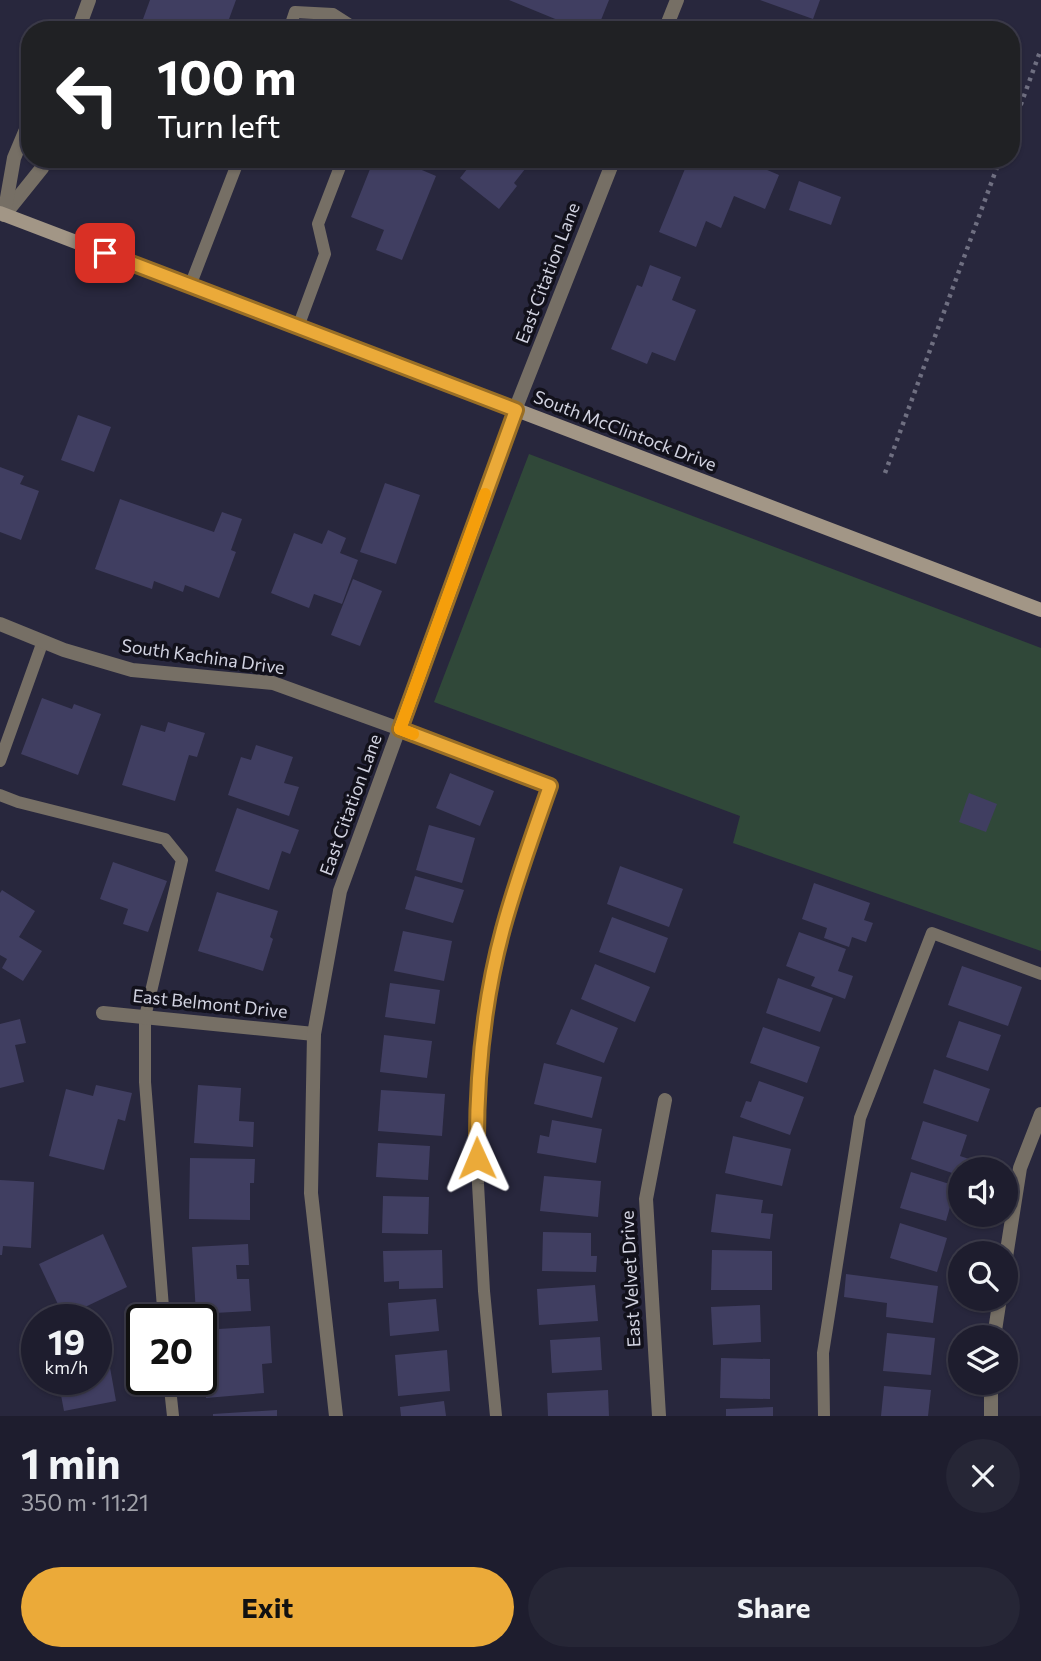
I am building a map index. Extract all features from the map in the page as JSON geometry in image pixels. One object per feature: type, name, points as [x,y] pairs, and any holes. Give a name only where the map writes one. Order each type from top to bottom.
[{"type":"main road","name":"South McClintock Drive","points":[[2,214],[1041,610]]},
{"type":"street","points":[[81,21],[89,0]]},
{"type":"street","points":[[669,21],[677,0]]},
{"type":"street","points":[[2,214],[14,158],[21,141]]},
{"type":"street","points":[[2,214],[42,168]]},
{"type":"street","name":"East Citation Lane","points":[[335,1416],[312,1193],[314,1034],[341,891],[516,410],[610,168]]},
{"type":"street","name":"South Kachina Drive","points":[[0,624],[64,650],[132,670],[273,683],[400,729]]},
{"type":"street","name":"East Belmont Drive","points":[[103,1013],[314,1034]]},
{"type":"street","name":"East Velvet Drive","points":[[659,1416],[646,1199],[665,1100]]},
{"type":"street","points":[[1009,1241],[1020,1168],[1041,1114]]},
{"type":"street","points":[[990,1416],[991,1395]]},
{"type":"lane","points":[[292,21],[295,12],[333,14],[344,21]]},
{"type":"lane","points":[[190,286],[236,168]]},
{"type":"lane","points":[[298,327],[325,254],[318,225],[340,168]]},
{"type":"lane","points":[[0,761],[43,641]]},
{"type":"lane","points":[[400,729],[550,786],[525,854],[502,932],[486,1018],[476,1104],[484,1291],[496,1416]]},
{"type":"lane","points":[[0,795],[18,802],[165,839],[182,860],[145,1017],[145,1082],[163,1304]]},
{"type":"lane","points":[[824,1416],[823,1353],[860,1118],[932,933],[1041,974]]},
{"type":"lane","points":[[171,1395],[173,1416]]},
{"type":"path","points":[[1020,107],[1041,49]]},
{"type":"path","points":[[885,473],[997,168]]},
{"type":"green space","points":[[529,454],[1041,648],[1041,951],[733,843],[740,816],[434,702]]},
{"type":"building","points":[[150,0],[236,0],[228,21],[142,21]]},
{"type":"building","points":[[509,0],[609,0],[601,21],[560,21]]},
{"type":"building","points":[[760,0],[820,0],[813,19]]},
{"type":"building","points":[[370,168],[417,168],[436,176],[402,260],[376,250],[384,230],[351,217]]},
{"type":"building","points":[[468,168],[526,168],[514,183],[517,186],[499,209],[460,178]]},
{"type":"building","points":[[685,168],[762,168],[779,175],[765,209],[734,196],[721,228],[706,221],[696,247],[659,232]]},
{"type":"building","points":[[799,181],[841,197],[831,225],[789,210]]},
{"type":"building","points":[[650,265],[681,277],[672,300],[696,310],[675,361],[652,352],[647,364],[611,349],[637,285],[642,287]]},
{"type":"building","points":[[78,415],[111,427],[94,472],[61,460]]},
{"type":"building","points":[[0,467],[24,476],[20,484],[39,491],[21,540],[0,532]]},
{"type":"building","points":[[385,483],[420,495],[396,564],[360,552]]},
{"type":"building","points":[[120,499],[214,532],[222,512],[242,519],[231,550],[236,552],[219,598],[185,585],[183,592],[154,581],[152,589],[95,569]]},
{"type":"building","points":[[328,530],[346,538],[340,553],[358,560],[342,604],[314,594],[309,608],[271,593],[294,533],[322,544]]},
{"type":"building","points":[[353,579],[382,591],[360,646],[331,635]]},
{"type":"building","points":[[42,698],[72,709],[74,704],[101,714],[78,775],[21,754]]},
{"type":"building","points":[[168,722],[205,733],[197,757],[189,755],[175,801],[122,785],[141,725],[165,732]]},
{"type":"building","points":[[256,745],[293,757],[284,783],[299,787],[289,816],[228,795],[241,757],[251,760]]},
{"type":"building","points":[[450,773],[494,791],[480,826],[436,808]]},
{"type":"building","points":[[969,793],[997,804],[986,832],[959,822]]},
{"type":"building","points":[[237,808],[299,830],[290,854],[282,851],[269,890],[215,871]]},
{"type":"building","points":[[429,825],[475,838],[462,883],[416,870]]},
{"type":"building","points":[[113,862],[167,881],[148,932],[123,924],[128,909],[100,899]]},
{"type":"building","points":[[620,866],[683,889],[669,927],[607,904]]},
{"type":"building","points":[[415,876],[464,890],[453,923],[405,909]]},
{"type":"building","points":[[814,883],[870,903],[864,920],[873,923],[866,942],[852,937],[849,947],[824,938],[827,928],[802,919]]},
{"type":"building","points":[[2,890],[35,911],[19,937],[42,951],[23,981],[2,968],[7,959],[0,955]]},
{"type":"building","points":[[217,892],[278,911],[263,971],[198,951]]},
{"type":"building","points":[[612,917],[668,938],[655,973],[599,952]]},
{"type":"building","points":[[403,931],[452,941],[444,981],[394,971]]},
{"type":"building","points":[[799,932],[846,949],[838,971],[853,976],[845,999],[811,986],[815,977],[786,966]]},
{"type":"building","points":[[595,964],[650,987],[635,1022],[581,999]]},
{"type":"building","points":[[962,966],[1022,987],[1008,1026],[948,1005]]},
{"type":"building","points":[[778,978],[833,998],[820,1032],[766,1013]]},
{"type":"building","points":[[390,983],[440,990],[435,1024],[385,1017]]},
{"type":"building","points":[[571,1009],[618,1028],[604,1063],[556,1044]]},
{"type":"building","points":[[20,1019],[26,1043],[15,1045],[24,1082],[0,1088],[0,1024]]},
{"type":"building","points":[[959,1021],[1001,1035],[988,1071],[946,1057]]},
{"type":"building","points":[[763,1027],[820,1047],[807,1083],[750,1063]]},
{"type":"building","points":[[384,1035],[432,1041],[427,1078],[380,1072]]},
{"type":"building","points":[[544,1063],[602,1077],[592,1118],[534,1104]]},
{"type":"building","points":[[934,1069],[990,1089],[978,1122],[923,1103]]},
{"type":"building","points":[[759,1081],[804,1097],[790,1135],[740,1117],[746,1101],[751,1102]]},
{"type":"building","points":[[96,1085],[132,1093],[125,1121],[118,1119],[104,1170],[49,1156],[66,1089],[93,1096]]},
{"type":"building","points":[[198,1085],[241,1088],[239,1121],[254,1122],[253,1147],[194,1143]]},
{"type":"building","points":[[381,1090],[445,1094],[442,1136],[378,1131]]},
{"type":"building","points":[[552,1120],[602,1129],[596,1163],[537,1153],[540,1135],[549,1137]]},
{"type":"building","points":[[923,1121],[967,1135],[960,1156],[963,1157],[948,1157],[948,1172],[911,1159]]},
{"type":"building","points":[[733,1136],[791,1149],[782,1186],[725,1173]]},
{"type":"building","points":[[378,1143],[430,1146],[428,1180],[376,1177]]},
{"type":"building","points":[[190,1158],[255,1159],[254,1183],[250,1183],[250,1220],[189,1219]]},
{"type":"building","points":[[911,1172],[948,1184],[946,1221],[900,1208]]},
{"type":"building","points":[[544,1176],[601,1181],[598,1217],[540,1211]]},
{"type":"building","points":[[0,1180],[34,1182],[31,1248],[3,1246],[2,1255],[0,1255]]},
{"type":"building","points":[[716,1194],[763,1200],[761,1213],[773,1214],[770,1239],[711,1232]]},
{"type":"building","points":[[383,1196],[429,1197],[428,1234],[382,1233]]},
{"type":"building","points":[[900,1223],[947,1238],[937,1272],[890,1258]]},
{"type":"building","points":[[543,1232],[591,1233],[591,1256],[597,1256],[596,1272],[542,1271]]},
{"type":"building","points":[[103,1234],[127,1287],[91,1304],[58,1304],[39,1264]]},
{"type":"building","points":[[248,1244],[249,1265],[236,1265],[237,1279],[249,1279],[251,1311],[217,1313],[217,1304],[195,1304],[192,1247]]},
{"type":"building","points":[[442,1250],[443,1288],[399,1289],[399,1281],[384,1282],[383,1251]]},
{"type":"building","points":[[712,1250],[772,1251],[772,1290],[711,1290]]},
{"type":"building","points":[[846,1274],[938,1286],[933,1323],[886,1317],[887,1303],[844,1297]]},
{"type":"building","points":[[595,1285],[598,1321],[539,1325],[537,1289]]},
{"type":"building","points":[[436,1299],[439,1331],[390,1336],[388,1303]]},
{"type":"building","points":[[760,1305],[761,1342],[713,1345],[711,1307]]},
{"type":"building","points":[[270,1326],[272,1363],[262,1364],[264,1393],[206,1398],[206,1395],[217,1395],[217,1329]]},
{"type":"building","points":[[887,1333],[935,1338],[931,1375],[883,1371]]},
{"type":"building","points":[[600,1337],[602,1370],[552,1373],[550,1340]]},
{"type":"building","points":[[447,1350],[450,1391],[398,1396],[395,1355]]},
{"type":"building","points":[[721,1358],[770,1359],[770,1399],[720,1398]]},
{"type":"building","points":[[112,1379],[116,1401],[64,1411],[61,1395],[112,1395]]},
{"type":"building","points":[[884,1386],[931,1390],[928,1416],[881,1416]]},
{"type":"building","points":[[608,1390],[609,1416],[548,1416],[547,1393]]},
{"type":"building","points":[[444,1401],[446,1416],[401,1416],[400,1407]]},
{"type":"building","points":[[773,1407],[773,1416],[726,1416],[726,1409]]},
{"type":"building","points":[[277,1410],[277,1416],[213,1416],[213,1414]]},
{"type":"slow traffic","points":[[413,734],[400,729],[485,494]]},
{"type":"route","points":[[105,253],[516,410],[400,729],[550,786],[525,854],[502,932],[483,1040],[476,1104],[477,1158]]}]
